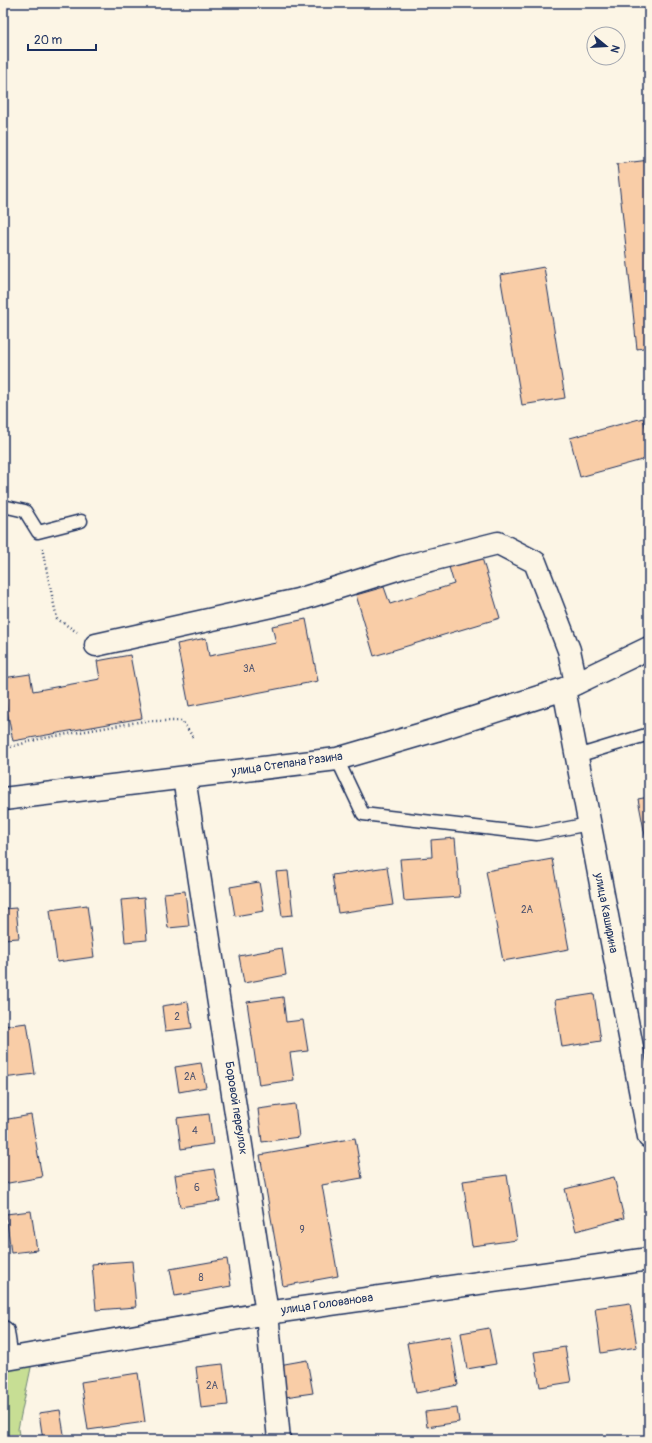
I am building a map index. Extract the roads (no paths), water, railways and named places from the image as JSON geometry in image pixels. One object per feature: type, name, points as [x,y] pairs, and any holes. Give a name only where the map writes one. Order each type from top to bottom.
[{"type":"street","name":"улица Каширина","points":[[96,645],[298,600],[403,567],[498,543],[535,562],[569,650],[570,686],[576,756],[649,1137]]},
{"type":"street","name":"улица Степана Разина","points":[[3,799],[337,759],[436,730],[570,686],[649,648]]},
{"type":"street","name":"Боровой переулок","points":[[184,778],[267,1313],[279,1440]]},
{"type":"street","name":"улица Голованова","points":[[3,1332],[7,1359],[267,1313],[649,1259]]},
{"type":"lane","points":[[3,506],[25,511],[38,532],[81,521]]},
{"type":"lane","points":[[576,756],[649,734]]},
{"type":"lane","points":[[337,759],[363,814],[537,834],[589,824]]}]
